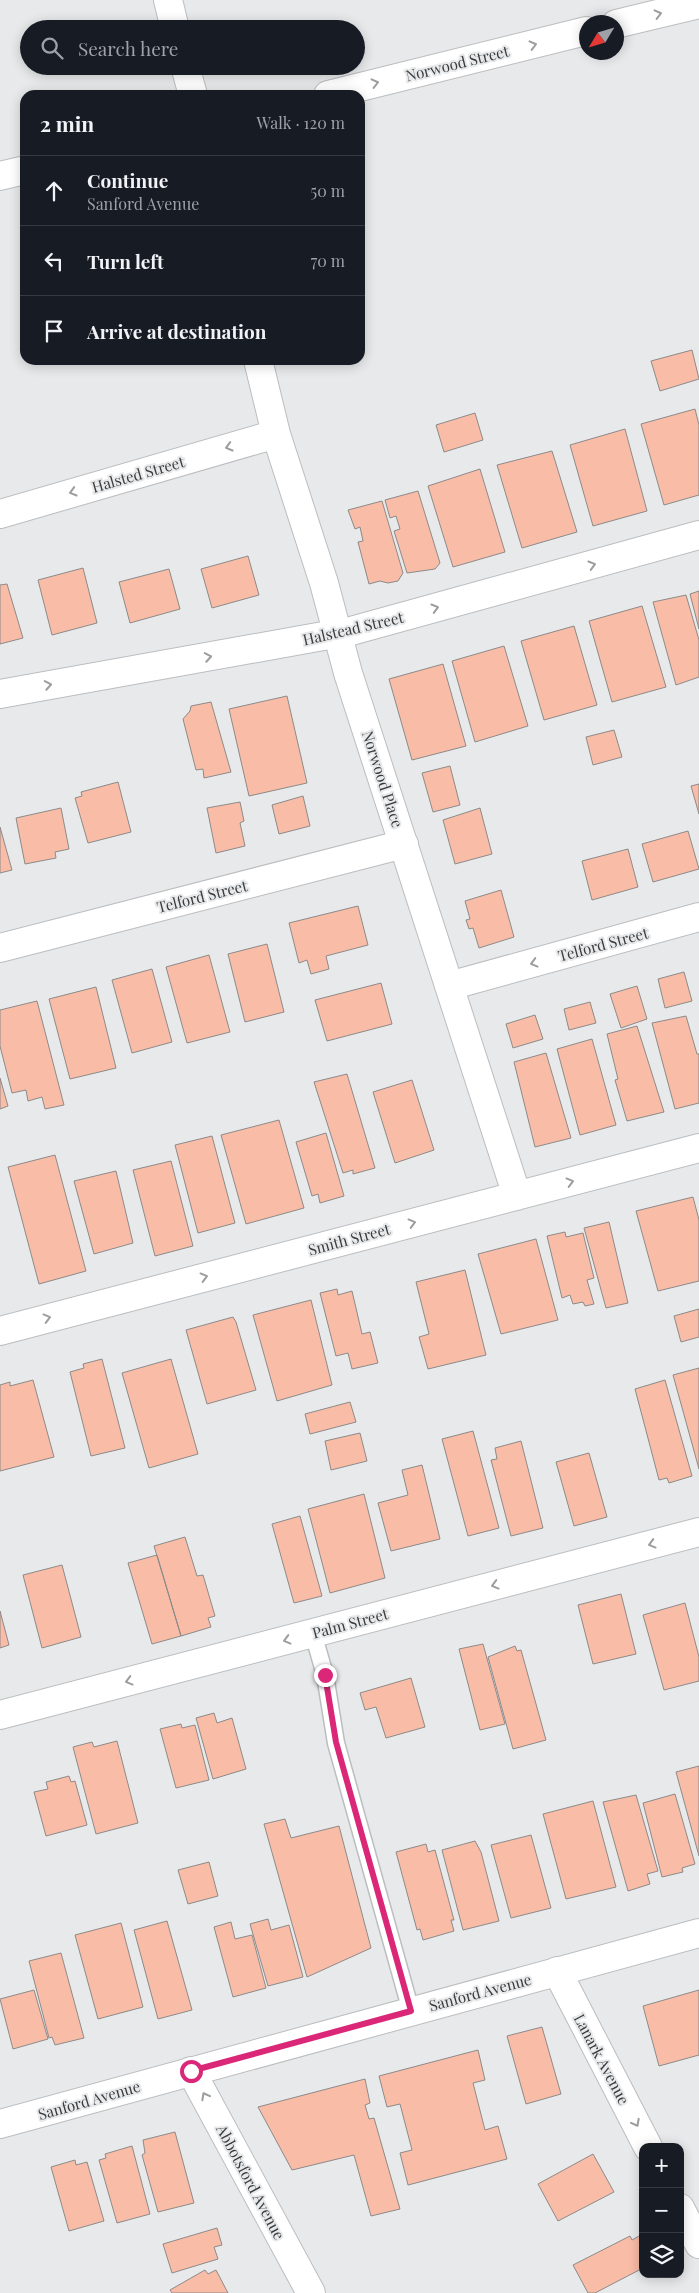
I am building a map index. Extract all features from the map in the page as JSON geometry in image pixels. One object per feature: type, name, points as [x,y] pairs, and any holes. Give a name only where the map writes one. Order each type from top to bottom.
[{"type":"street","points":[[168,0],[173,20]]},
{"type":"street","points":[[624,22],[699,4]]},
{"type":"street","name":"Norwood Street","points":[[348,90],[579,34]]},
{"type":"street","points":[[187,75],[192,90]]},
{"type":"street","points":[[0,176],[20,171]]},
{"type":"street","name":"Norwood Place","points":[[259,365],[276,434],[324,583],[338,634],[517,1196]]},
{"type":"street","name":"Halsted Street","points":[[0,514],[276,434]]},
{"type":"street","name":"Halstead Street","points":[[0,694],[338,634],[699,535]]},
{"type":"street","name":"Telford Street","points":[[0,948],[404,844]]},
{"type":"street","name":"Telford Street","points":[[450,986],[699,917]]},
{"type":"street","name":"Smith Street","points":[[0,1330],[699,1148]]},
{"type":"street","name":"Palm Street","points":[[0,1715],[699,1532]]},
{"type":"street","name":"Sanford Avenue","points":[[0,2124],[699,1933]]},
{"type":"street","name":"Lanark Avenue","points":[[557,1972],[646,2143]]},
{"type":"street","name":"Abbotsford Avenue","points":[[191,2071],[311,2293]]},
{"type":"street","points":[[684,2216],[699,2244]]},
{"type":"lane","points":[[313,1633],[325,1675],[336,1742],[411,2011]]},
{"type":"building","points":[[692,350],[699,379],[660,391],[651,361]]},
{"type":"building","points":[[695,409],[699,425],[699,495],[664,505],[641,424]]},
{"type":"building","points":[[475,413],[483,440],[444,452],[436,425]]},
{"type":"building","points":[[625,429],[647,511],[593,526],[570,445]]},
{"type":"building","points":[[552,451],[577,532],[522,548],[497,465]]},
{"type":"building","points":[[480,469],[505,552],[453,567],[428,486]]},
{"type":"building","points":[[418,491],[440,563],[435,569],[407,573],[394,531],[400,529],[396,516],[390,518],[385,500]]},
{"type":"building","points":[[382,501],[403,573],[398,581],[388,583],[380,581],[369,584],[358,542],[363,541],[360,527],[355,529],[348,510]]},
{"type":"building","points":[[248,556],[259,595],[212,608],[201,569]]},
{"type":"building","points":[[83,568],[97,623],[52,635],[38,580]]},
{"type":"building","points":[[169,569],[180,609],[130,623],[119,582]]},
{"type":"building","points":[[7,584],[23,638],[0,644],[0,585]]},
{"type":"building","points":[[699,591],[699,629],[690,594]]},
{"type":"building","points":[[686,595],[699,640],[699,677],[676,685],[653,602]]},
{"type":"building","points":[[642,606],[666,687],[612,702],[589,621]]},
{"type":"building","points":[[574,626],[597,705],[544,720],[521,641]]},
{"type":"building","points":[[504,646],[528,726],[475,742],[452,661]]},
{"type":"building","points":[[443,664],[466,746],[412,760],[389,679]]},
{"type":"building","points":[[287,696],[307,783],[249,796],[229,709]]},
{"type":"building","points":[[211,702],[231,772],[204,778],[203,769],[196,770],[183,719],[190,711],[191,706]]},
{"type":"building","points":[[614,730],[622,757],[593,765],[586,737]]},
{"type":"building","points":[[450,766],[460,805],[433,812],[422,773]]},
{"type":"building","points":[[118,782],[131,832],[88,843],[75,798],[82,796],[81,792]]},
{"type":"building","points":[[699,784],[699,814],[691,786]]},
{"type":"building","points":[[303,796],[310,826],[279,834],[272,805]]},
{"type":"building","points":[[240,802],[244,821],[240,823],[245,846],[216,853],[207,808]]},
{"type":"building","points":[[61,808],[69,849],[55,852],[56,858],[25,864],[16,818]]},
{"type":"building","points":[[480,808],[492,854],[455,864],[443,820]]},
{"type":"building","points":[[0,827],[12,870],[0,873]]},
{"type":"building","points":[[688,831],[699,869],[653,882],[642,844]]},
{"type":"building","points":[[628,849],[638,887],[592,900],[582,861]]},
{"type":"building","points":[[501,890],[514,937],[479,948],[473,928],[469,929],[466,920],[470,919],[465,901]]},
{"type":"building","points":[[358,906],[368,945],[326,956],[329,969],[311,974],[307,960],[299,963],[289,923]]},
{"type":"building","points":[[267,944],[284,1012],[245,1022],[228,954]]},
{"type":"building","points":[[209,955],[230,1032],[187,1043],[166,967]]},
{"type":"building","points":[[152,969],[172,1042],[132,1053],[112,980]]},
{"type":"building","points":[[684,972],[692,1001],[665,1008],[658,979]]},
{"type":"building","points":[[381,983],[392,1024],[327,1041],[315,1000]]},
{"type":"building","points":[[637,986],[647,1019],[621,1028],[610,994]]},
{"type":"building","points":[[96,987],[116,1068],[70,1079],[49,999]]},
{"type":"building","points":[[37,1001],[64,1105],[45,1109],[42,1097],[28,1101],[26,1090],[12,1093],[0,1046],[0,1010]]},
{"type":"building","points":[[590,1002],[596,1023],[569,1030],[564,1009]]},
{"type":"building","points":[[535,1015],[543,1039],[513,1048],[506,1024]]},
{"type":"building","points":[[686,1016],[697,1054],[699,1054],[699,1103],[675,1109],[652,1023]]},
{"type":"building","points":[[637,1026],[664,1112],[627,1121],[615,1080],[618,1079],[607,1034]]},
{"type":"building","points":[[592,1039],[616,1125],[580,1135],[557,1049]]},
{"type":"building","points":[[546,1053],[571,1138],[535,1147],[514,1062]]},
{"type":"building","points":[[347,1074],[375,1168],[353,1174],[353,1170],[343,1173],[314,1082]]},
{"type":"building","points":[[0,1078],[8,1106],[0,1109]]},
{"type":"building","points":[[412,1080],[434,1150],[395,1163],[373,1092]]},
{"type":"building","points":[[279,1120],[304,1208],[246,1224],[221,1135]]},
{"type":"building","points":[[326,1133],[344,1196],[320,1203],[318,1194],[312,1196],[296,1142]]},
{"type":"building","points":[[212,1136],[235,1223],[198,1233],[175,1145]]},
{"type":"building","points":[[55,1155],[86,1271],[39,1284],[8,1167]]},
{"type":"building","points":[[171,1161],[193,1246],[155,1256],[133,1170]]},
{"type":"building","points":[[116,1171],[133,1243],[94,1254],[74,1181]]},
{"type":"building","points":[[693,1197],[699,1220],[699,1281],[658,1291],[636,1211]]},
{"type":"building","points":[[609,1222],[628,1303],[606,1308],[584,1228]]},
{"type":"building","points":[[565,1232],[566,1237],[583,1233],[594,1278],[587,1280],[594,1304],[585,1306],[583,1302],[573,1304],[570,1295],[562,1298],[547,1236]]},
{"type":"building","points":[[536,1239],[558,1320],[501,1334],[478,1254]]},
{"type":"building","points":[[465,1270],[486,1355],[428,1369],[419,1337],[429,1334],[416,1282]]},
{"type":"building","points":[[337,1289],[338,1295],[352,1291],[362,1334],[370,1332],[378,1363],[352,1369],[348,1353],[336,1356],[320,1293]]},
{"type":"building","points":[[311,1300],[332,1385],[277,1401],[253,1315]]},
{"type":"building","points":[[699,1309],[699,1337],[681,1342],[674,1316]]},
{"type":"building","points":[[233,1317],[256,1390],[207,1404],[186,1330]]},
{"type":"building","points":[[102,1359],[125,1448],[91,1456],[70,1372],[84,1368],[83,1364]]},
{"type":"building","points":[[171,1359],[198,1454],[149,1468],[122,1373]]},
{"type":"building","points":[[699,1368],[699,1469],[673,1375]]},
{"type":"building","points":[[33,1380],[54,1457],[0,1471],[0,1385],[10,1382],[10,1386]]},
{"type":"building","points":[[665,1380],[692,1476],[669,1483],[667,1478],[659,1480],[635,1389]]},
{"type":"building","points":[[350,1402],[356,1422],[310,1434],[305,1414]]},
{"type":"building","points":[[473,1431],[499,1528],[468,1536],[442,1439]]},
{"type":"building","points":[[360,1433],[367,1461],[331,1470],[325,1441]]},
{"type":"building","points":[[521,1441],[543,1528],[511,1536],[491,1460],[497,1459],[495,1448]]},
{"type":"building","points":[[589,1453],[607,1517],[574,1526],[556,1462]]},
{"type":"building","points":[[422,1465],[440,1539],[391,1551],[378,1503],[408,1495],[402,1470]]},
{"type":"building","points":[[364,1494],[385,1578],[330,1593],[308,1509]]},
{"type":"building","points":[[300,1516],[322,1596],[294,1603],[272,1524]]},
{"type":"building","points":[[185,1537],[197,1576],[203,1575],[215,1616],[208,1618],[211,1627],[181,1636],[154,1546]]},
{"type":"building","points":[[157,1555],[181,1636],[152,1644],[128,1563]]},
{"type":"building","points":[[62,1565],[81,1637],[42,1648],[23,1575]]},
{"type":"building","points":[[621,1594],[636,1654],[593,1664],[578,1605]]},
{"type":"building","points":[[685,1603],[699,1657],[699,1681],[664,1690],[643,1615]]},
{"type":"building","points":[[0,1611],[9,1645],[0,1648]]},
{"type":"building","points":[[483,1644],[505,1724],[480,1730],[459,1649]]},
{"type":"building","points":[[515,1646],[517,1651],[521,1650],[546,1740],[513,1749],[488,1657]]},
{"type":"building","points":[[411,1678],[425,1727],[386,1738],[376,1707],[365,1710],[360,1693]]},
{"type":"building","points":[[214,1713],[217,1723],[232,1718],[246,1769],[213,1779],[196,1718]]},
{"type":"building","points":[[181,1724],[182,1728],[195,1725],[209,1780],[176,1788],[160,1729]]},
{"type":"building","points":[[117,1741],[138,1823],[96,1834],[73,1747],[92,1742],[94,1747]]},
{"type":"building","points":[[699,1766],[699,1856],[676,1772]]},
{"type":"building","points":[[69,1776],[71,1782],[75,1781],[87,1825],[46,1836],[34,1792],[48,1789],[46,1782]]},
{"type":"building","points":[[675,1794],[695,1864],[682,1868],[683,1872],[662,1877],[643,1803]]},
{"type":"building","points":[[636,1795],[658,1871],[647,1874],[650,1884],[628,1891],[603,1802]]},
{"type":"building","points":[[593,1801],[616,1887],[566,1899],[543,1814]]},
{"type":"building","points":[[285,1819],[291,1838],[339,1826],[371,1948],[307,1977],[264,1824]]},
{"type":"building","points":[[531,1835],[551,1908],[511,1918],[491,1845]]},
{"type":"building","points":[[475,1841],[481,1852],[499,1921],[463,1930],[442,1850]]},
{"type":"building","points":[[426,1844],[428,1852],[435,1850],[454,1920],[451,1920],[454,1931],[423,1940],[420,1929],[417,1930],[396,1852]]},
{"type":"building","points":[[209,1862],[218,1896],[188,1904],[178,1870]]},
{"type":"building","points":[[268,1919],[271,1930],[289,1925],[303,1977],[268,1986],[250,1924]]},
{"type":"building","points":[[167,1921],[192,2010],[158,2019],[134,1930]]},
{"type":"building","points":[[231,1922],[235,1939],[252,1935],[266,1988],[233,1997],[214,1927]]},
{"type":"building","points":[[121,1923],[143,2007],[98,2019],[75,1935]]},
{"type":"building","points":[[61,1953],[84,2038],[55,2045],[52,2037],[49,2038],[29,1961]]},
{"type":"building","points":[[34,1990],[48,2039],[13,2049],[0,1999]]},
{"type":"building","points":[[699,1990],[699,2055],[659,2066],[643,2006]]},
{"type":"building","points":[[542,2027],[561,2094],[526,2104],[507,2036]]},
{"type":"building","points":[[478,2050],[485,2080],[473,2083],[485,2130],[498,2126],[507,2159],[408,2185],[400,2153],[412,2150],[400,2104],[387,2107],[379,2076]]},
{"type":"building","points":[[365,2079],[370,2103],[365,2105],[369,2119],[374,2118],[400,2209],[371,2216],[354,2155],[292,2170],[258,2107]]},
{"type":"building","points":[[175,2132],[194,2203],[158,2212],[142,2155],[145,2153],[143,2140]]},
{"type":"building","points":[[132,2146],[150,2214],[117,2223],[99,2160],[106,2158],[105,2154]]},
{"type":"building","points":[[593,2154],[614,2192],[558,2221],[538,2184]]},
{"type":"building","points":[[75,2160],[76,2165],[87,2162],[104,2221],[69,2231],[51,2167]]},
{"type":"building","points":[[217,2228],[222,2245],[214,2247],[218,2259],[172,2273],[163,2244]]},
{"type":"building","points":[[630,2236],[632,2240],[639,2236],[639,2270],[595,2293],[588,2293],[573,2265]]},
{"type":"building","points":[[205,2270],[208,2274],[216,2270],[228,2293],[172,2293],[170,2290]]},
{"type":"route","points":[[191,2071],[411,2011],[336,1742],[325,1675]]}]
